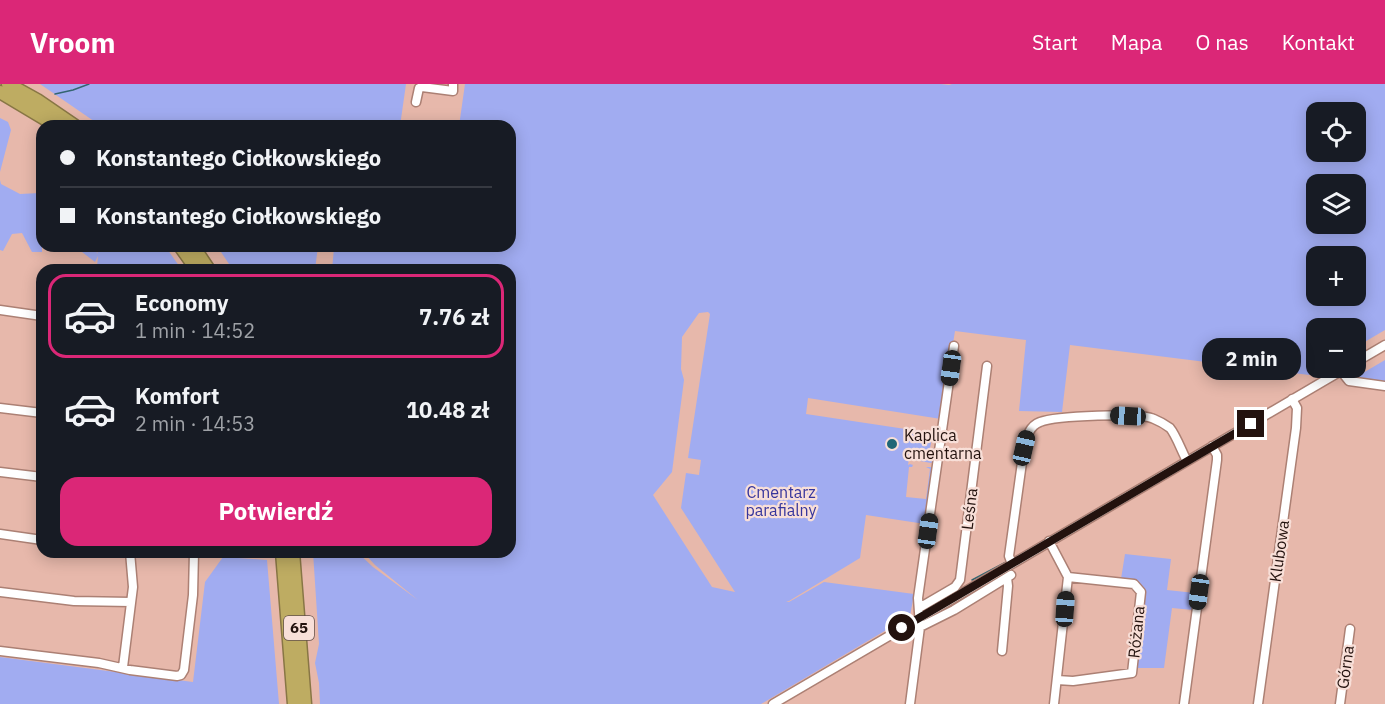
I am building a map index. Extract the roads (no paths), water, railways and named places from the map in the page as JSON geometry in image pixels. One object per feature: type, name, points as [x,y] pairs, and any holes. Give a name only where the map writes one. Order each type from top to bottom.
[{"type":"highway","points":[[9,84],[66,120]]},
{"type":"highway","points":[[0,92],[47,120]]},
{"type":"highway","name":"65","points":[[282,558],[294,704]]},
{"type":"highway","name":"65","points":[[293,558],[305,704]]},
{"type":"street","points":[[416,102],[419,88],[453,91],[453,84]]},
{"type":"street","points":[[0,310],[36,314]]},
{"type":"street","points":[[1366,356],[1385,345]]},
{"type":"street","points":[[910,704],[920,627],[919,590],[954,346]]},
{"type":"street","name":"Leśna","points":[[919,613],[955,587],[960,580],[987,366]]},
{"type":"street","points":[[773,704],[919,613],[1012,564],[1328,378]]},
{"type":"street","points":[[1346,378],[1353,382],[1385,386]]},
{"type":"street","name":"Klubowa","points":[[1258,704],[1296,428],[1297,408],[1292,399]]},
{"type":"street","points":[[0,408],[36,412]]},
{"type":"street","points":[[1012,564],[1009,556],[1024,448],[1031,428],[1039,422],[1106,414],[1151,417],[1169,428],[1188,461]]},
{"type":"street","points":[[1184,704],[1217,460],[1212,446]]},
{"type":"street","points":[[0,472],[36,476]]},
{"type":"street","points":[[0,534],[36,539]]},
{"type":"street","points":[[1049,542],[1068,577],[1054,704]]},
{"type":"street","points":[[123,667],[133,586],[131,558]]},
{"type":"street","points":[[0,651],[177,676],[182,674],[193,595],[194,558]]},
{"type":"street","points":[[920,627],[954,610],[1009,577],[1002,651]]},
{"type":"street","name":"Różana","points":[[1057,680],[1073,681],[1132,673],[1141,592],[1134,584],[1068,577]]},
{"type":"street","points":[[0,592],[74,601],[131,602]]},
{"type":"street","name":"Górna","points":[[1340,704],[1350,630]]},
{"type":"waterway","points":[[55,94],[89,84]]},
{"type":"waterway","points":[[972,580],[1008,561]]},
{"type":"place","name":"Kaplica cmentarna","points":[[892,444]]},
{"type":"park label","name":"Cmentarz parafialny","points":[[781,501]]}]
